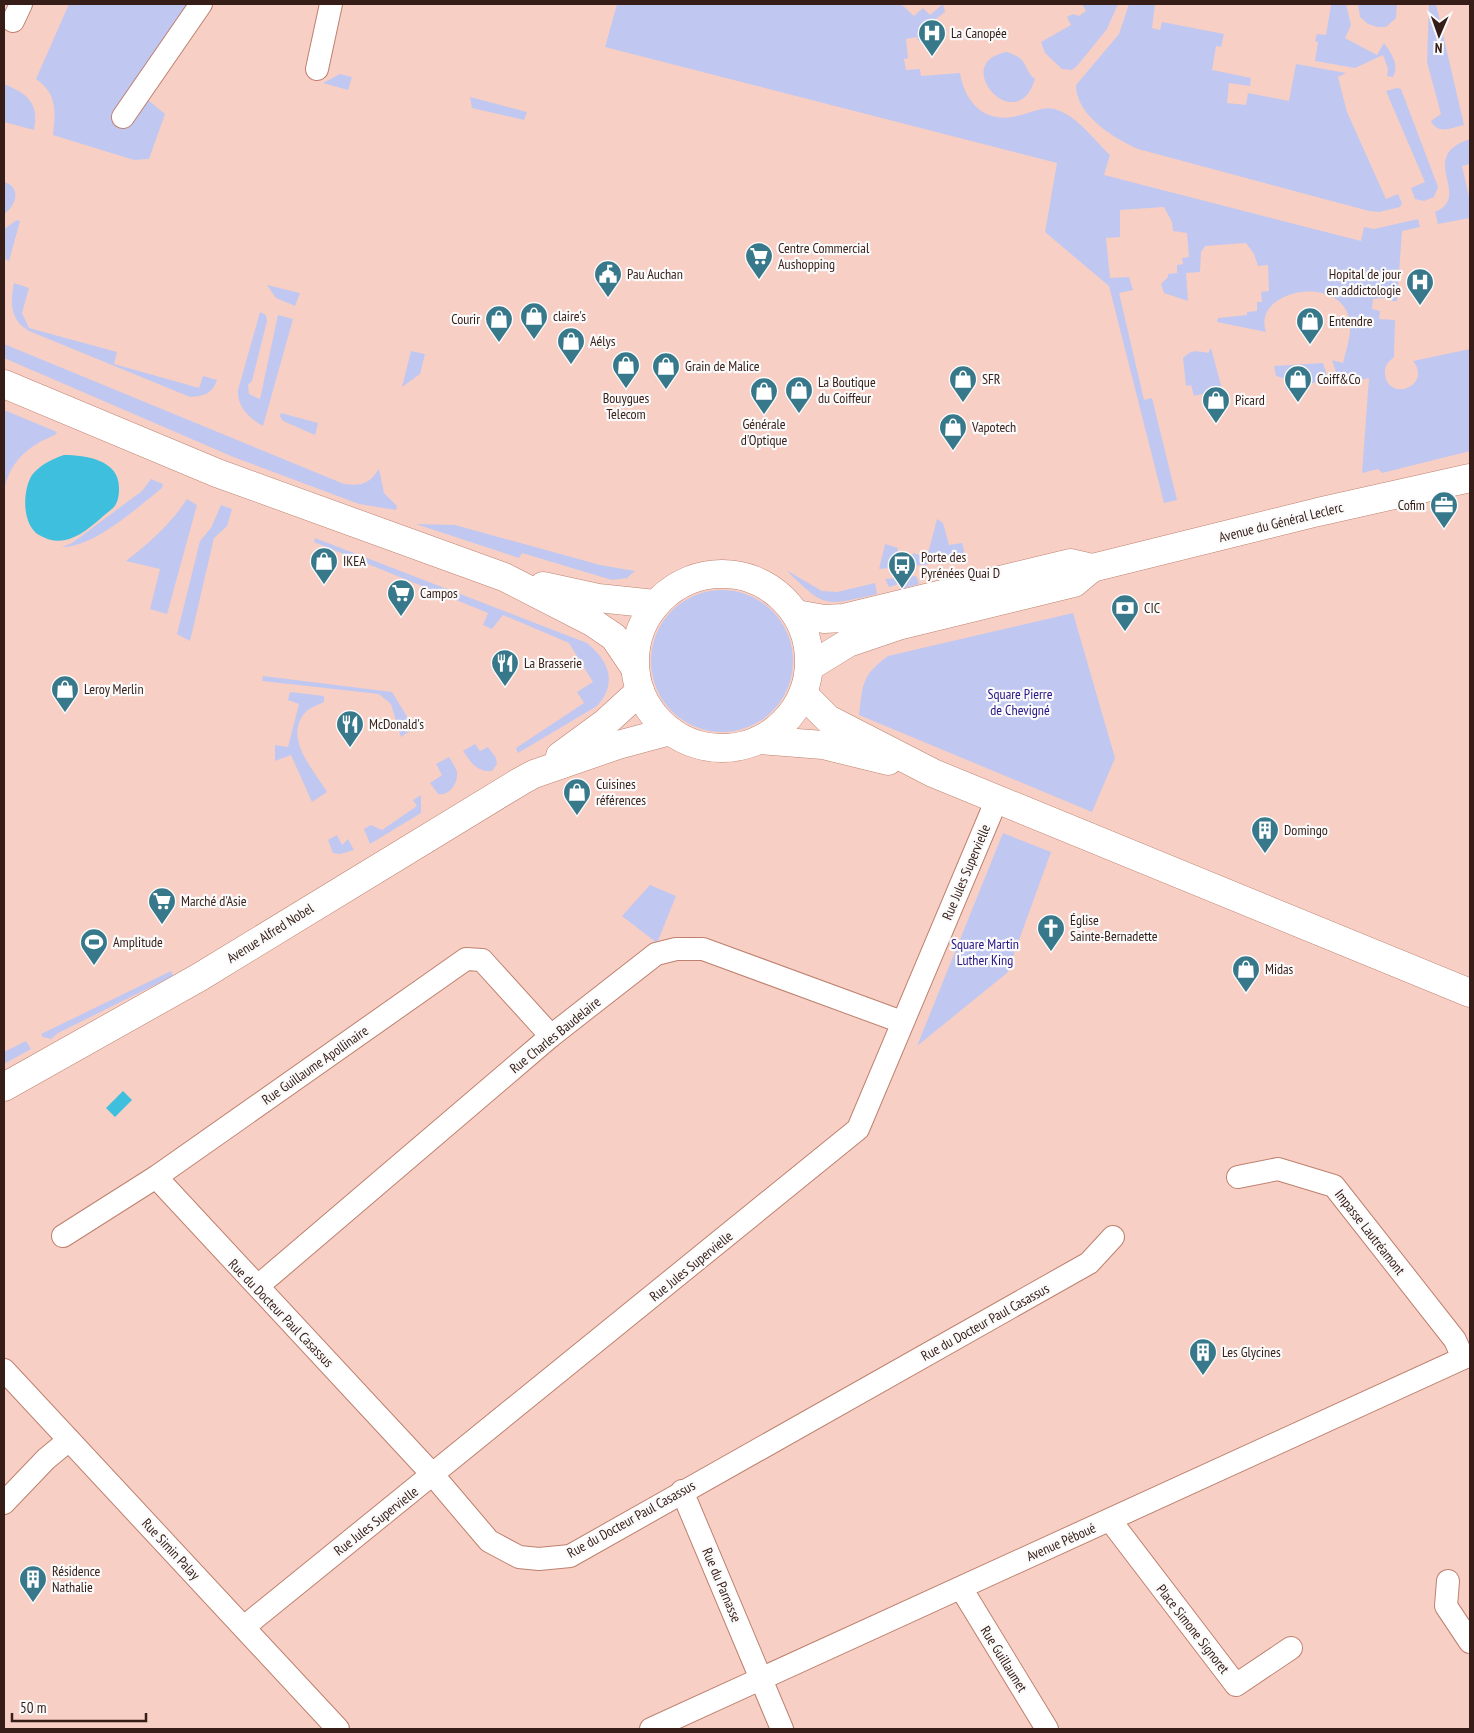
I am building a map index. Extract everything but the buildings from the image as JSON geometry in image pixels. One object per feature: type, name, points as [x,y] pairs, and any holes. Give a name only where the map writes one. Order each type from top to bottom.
[{"type":"main road","points":[[4,384],[217,473],[504,577],[592,622],[614,637],[637,679],[652,713],[670,731],[690,742],[713,747],[736,747],[759,740],[782,723],[792,713],[803,694],[809,667],[807,640],[796,614],[783,599],[766,586],[744,577],[720,574],[696,578],[674,588],[655,604],[643,623],[638,638],[637,679]]},
{"type":"main road","name":"Avenue du Général Leclerc","points":[[809,667],[848,643],[933,616],[1074,583],[1092,568],[1318,512],[1470,478]]},
{"type":"main road","name":"Avenue du Général Leclerc","points":[[796,614],[824,619],[844,618],[1070,563],[1092,568]]},
{"type":"main road","points":[[504,577],[598,598],[655,604]]},
{"type":"main road","name":"Avenue Alfred Nobel","points":[[4,1088],[198,978],[482,803],[534,774],[606,723],[637,679]]},
{"type":"main road","points":[[803,694],[828,719],[933,773],[1470,993]]},
{"type":"main road","name":"Avenue Alfred Nobel","points":[[534,774],[618,745],[670,731]]},
{"type":"main road","points":[[759,740],[823,745],[933,773]]},
{"type":"street","points":[[123,117],[201,4]]},
{"type":"street","points":[[317,69],[331,6]]},
{"type":"street","name":"Rue Jules Supervielle","points":[[244,1627],[434,1476],[858,1129],[996,799]]},
{"type":"street","name":"Rue Charles Baudelaire","points":[[258,1286],[552,1036],[656,954],[676,949],[703,949],[902,1022]]},
{"type":"street","name":"Rue Guillaume Apollinaire","points":[[63,1236],[156,1177],[466,959],[482,960],[552,1036]]},
{"type":"street","name":"Impasse Lautréamont","points":[[1238,1177],[1278,1169],[1334,1186],[1467,1357]]},
{"type":"street","name":"Rue du Docteur Paul Casassus","points":[[156,1177],[228,1257],[258,1286],[434,1476],[489,1541],[519,1557],[540,1559],[570,1556],[682,1491],[1089,1263],[1113,1237]]},
{"type":"street","name":"Avenue Péboué","points":[[651,1729],[1467,1357]]},
{"type":"street","name":"Rue Simin Palay","points":[[4,1370],[338,1729]]},
{"type":"street","points":[[4,1503],[46,1459],[69,1440]]},
{"type":"street","name":"Rue du Parnasse","points":[[682,1491],[782,1729]]},
{"type":"street","name":"Place Simone Signoret","points":[[1110,1520],[1236,1685],[1291,1648]]},
{"type":"street","points":[[1448,1581],[1446,1606],[1470,1642]]},
{"type":"street","name":"Rue Guillaumet","points":[[961,1588],[1047,1729]]},
{"type":"green space","points":[[69,4],[213,4],[148,100],[165,114],[149,159],[134,160],[53,135],[54,104],[48,90],[36,79]]},
{"type":"green space","points":[[617,4],[901,4],[914,16],[923,8],[930,15],[943,4],[945,12],[929,24],[923,40],[918,41],[917,37],[906,39],[908,58],[904,59],[906,70],[920,69],[921,76],[960,73],[967,94],[972,102],[978,109],[995,117],[1006,118],[1049,108],[1062,112],[1078,122],[1110,155],[1104,175],[1361,241],[1364,227],[1374,229],[1418,219],[1420,227],[1402,231],[1397,301],[1392,301],[1392,297],[1373,299],[1372,309],[1380,311],[1379,319],[1395,320],[1394,357],[1386,366],[1385,374],[1388,383],[1393,388],[1408,388],[1414,384],[1417,378],[1418,370],[1413,361],[1470,349],[1470,451],[1382,473],[1378,469],[1362,473],[1369,378],[1340,385],[1332,360],[1343,363],[1348,344],[1350,324],[1345,308],[1333,297],[1318,292],[1301,292],[1285,296],[1272,305],[1265,317],[1266,332],[1217,322],[1218,318],[1247,315],[1247,312],[1257,311],[1257,302],[1262,302],[1261,292],[1269,291],[1268,265],[1258,266],[1254,254],[1246,243],[1205,246],[1201,252],[1200,272],[1186,273],[1188,301],[1164,293],[1161,284],[1168,277],[1168,274],[1177,273],[1177,265],[1183,264],[1182,258],[1189,257],[1187,233],[1173,231],[1172,222],[1164,207],[1120,210],[1120,237],[1106,238],[1110,278],[1129,277],[1133,290],[1119,293],[1144,400],[1152,398],[1177,500],[1164,503],[1109,286],[1045,232],[1057,163],[605,47]]},
{"type":"green space","points":[[1082,4],[1118,4],[1107,29],[1077,66],[1072,70],[1062,69],[1045,53],[1041,42],[1071,25],[1067,17],[1073,14],[1079,16],[1086,11]]},
{"type":"green space","points":[[1129,4],[1155,4],[1152,28],[1160,30],[1162,22],[1224,34],[1221,47],[1216,46],[1212,70],[1251,78],[1250,86],[1229,83],[1227,103],[1246,105],[1248,93],[1289,101],[1296,64],[1346,73],[1338,77],[1347,112],[1386,199],[1398,194],[1402,203],[1400,207],[1379,212],[1369,211],[1138,149],[1117,138],[1097,124],[1082,106],[1076,85],[1119,34]]},
{"type":"green space","points":[[1325,4],[1346,4],[1351,25],[1345,38],[1377,55],[1384,43],[1392,55],[1395,64],[1396,68],[1393,77],[1387,76],[1388,69],[1383,55],[1355,68],[1315,61],[1318,42],[1315,41],[1317,34],[1326,35],[1331,5]]},
{"type":"green space","points":[[1358,4],[1397,4],[1396,18],[1386,27],[1368,24],[1360,17]]},
{"type":"green space","points":[[1429,4],[1436,4],[1464,125],[1450,129],[1437,128],[1431,121],[1441,114],[1427,62]]},
{"type":"green space","points":[[1007,52],[1020,58],[1035,79],[1026,96],[1015,102],[1003,100],[992,92],[985,81],[984,69],[991,59]]},
{"type":"green space","points":[[340,74],[352,77],[348,90],[323,83]]},
{"type":"green space","points":[[4,84],[20,92],[30,101],[35,113],[34,130],[4,122]]},
{"type":"green space","points":[[1397,88],[1401,89],[1438,187],[1434,197],[1424,201],[1415,199],[1411,188],[1425,182],[1386,91]]},
{"type":"green space","points":[[470,97],[527,112],[524,120],[472,108]]},
{"type":"green space","points":[[1470,139],[1470,164],[1462,166],[1470,201],[1470,218],[1438,224],[1435,212],[1445,205],[1449,196],[1445,166],[1447,156],[1454,147]]},
{"type":"green space","points":[[4,182],[10,184],[13,188],[15,197],[12,206],[4,214]]},
{"type":"green space","points":[[17,220],[20,221],[9,261],[5,259],[4,229]]},
{"type":"green space","points":[[14,283],[29,288],[22,313],[29,328],[117,352],[114,364],[199,388],[203,376],[217,380],[215,385],[207,393],[190,397],[29,331],[18,322],[13,310]]},
{"type":"green space","points":[[267,285],[300,293],[295,306],[276,298]]},
{"type":"green space","points":[[260,312],[266,315],[267,321],[252,381],[248,385],[249,394],[260,399],[278,315],[293,319],[263,426],[245,411],[238,396],[238,390]]},
{"type":"green space","points":[[4,344],[344,484],[356,485],[364,483],[372,478],[379,469],[384,493],[397,506],[396,510],[359,504],[231,456],[4,358]]},
{"type":"green space","points":[[1211,348],[1222,389],[1194,396],[1191,385],[1186,386],[1183,358],[1194,351],[1208,353]]},
{"type":"green space","points":[[411,351],[425,354],[420,374],[402,387]]},
{"type":"green space","points":[[1323,363],[1328,379],[1286,390],[1283,378],[1276,376],[1274,366]]},
{"type":"green space","points":[[4,410],[57,432],[23,454],[12,468],[5,486]]},
{"type":"green space","points":[[281,413],[318,423],[315,435],[283,421],[280,416]]},
{"type":"green space","points":[[151,479],[163,484],[162,488],[115,525],[87,541],[74,546],[62,547],[72,543],[142,491]]},
{"type":"green space","points":[[187,499],[197,505],[167,614],[150,609],[160,569],[126,561],[159,533]]},
{"type":"green space","points":[[221,505],[232,509],[227,526],[214,538],[190,641],[177,634],[200,541],[211,528]]},
{"type":"green space","points":[[937,519],[943,523],[949,545],[962,543],[966,558],[943,563],[879,569],[885,544],[898,548],[896,559],[911,561],[913,553],[927,557]]},
{"type":"green space","points":[[416,524],[455,525],[600,565],[635,571],[627,578],[612,580],[522,553],[519,558]]},
{"type":"green space","points":[[315,538],[587,643],[601,657],[608,673],[609,681],[604,697],[597,706],[518,753],[516,748],[584,703],[577,692],[593,682],[569,643],[503,615],[492,629],[483,625],[488,613],[314,542]]},
{"type":"green space","points":[[786,570],[822,591],[837,592],[875,583],[877,594],[846,601],[827,601],[818,598],[810,592]]},
{"type":"green space","points":[[916,576],[919,584],[901,589],[899,584],[889,587],[885,579]]},
{"type":"green space","points":[[722,590],[749,596],[761,602],[772,611],[781,622],[787,634],[793,661],[787,688],[781,700],[772,711],[761,720],[749,726],[722,732],[695,726],[683,720],[672,711],[663,700],[657,688],[651,661],[657,634],[663,622],[672,611],[683,602],[695,596]]},
{"type":"green space","name":"Square Pierre de Chevigné","points":[[1073,613],[1115,758],[1092,812],[859,715],[865,681],[873,669],[888,656]]},
{"type":"green space","points":[[263,676],[392,692],[414,728],[401,737],[391,704],[379,694],[262,681]]},
{"type":"green space","points":[[290,692],[324,696],[324,702],[311,708],[304,714],[297,734],[303,754],[327,792],[312,802],[291,755],[275,761],[275,745],[288,747],[299,704],[288,700]]},
{"type":"green space","points":[[475,744],[480,751],[488,747],[496,758],[497,764],[492,771],[478,768],[463,751]]},
{"type":"green space","points":[[449,757],[457,772],[455,784],[450,791],[438,794],[430,783],[442,775],[436,764]]},
{"type":"green space","points":[[421,795],[421,813],[370,844],[364,829],[371,825],[382,830],[417,806],[413,800]]},
{"type":"green space","name":"Square Martin Luther King","points":[[1003,833],[1051,852],[1007,973],[917,1046]]},
{"type":"green space","points":[[337,835],[342,845],[348,839],[354,850],[340,854],[333,853],[328,840]]},
{"type":"green space","points":[[650,885],[676,896],[657,943],[622,916]]},
{"type":"green space","points":[[171,971],[173,976],[58,1033],[51,1039],[43,1037],[41,1034]]},
{"type":"green space","points":[[26,1041],[31,1049],[4,1064],[4,1052]]},
{"type":"shaded area","points":[[64,455],[91,458],[108,465],[118,479],[119,494],[114,507],[86,530],[71,538],[56,541],[39,535],[33,530],[27,516],[25,498],[32,475],[46,463]]},
{"type":"shaded area","points":[[123,1091],[132,1100],[115,1117],[106,1108]]},
{"type":"place","name":"La Canopée","points":[[932,57]]},
{"type":"place","name":"Centre Commercial Aushopping","points":[[759,280]]},
{"type":"place","name":"Pau Auchan","points":[[608,298]]},
{"type":"place","name":"Hopital de jour en addictologie","points":[[1420,306]]},
{"type":"place","name":"claire's","points":[[534,340]]},
{"type":"place","name":"Courir","points":[[499,343]]},
{"type":"place","name":"Entendre","points":[[1310,345]]},
{"type":"place","name":"Aélys","points":[[571,365]]},
{"type":"place","name":"Bouygues Telecom","points":[[626,389]]},
{"type":"place","name":"Grain de Malice","points":[[666,390]]},
{"type":"place","name":"SFR","points":[[963,403]]},
{"type":"place","name":"Coiff&Co","points":[[1298,403]]},
{"type":"place","name":"La Boutique du Coiffeur","points":[[799,414]]},
{"type":"place","name":"Générale d'Optique","points":[[764,415]]},
{"type":"place","name":"Picard","points":[[1216,424]]},
{"type":"place","name":"Vapotech","points":[[953,451]]},
{"type":"place","name":"Cofim","points":[[1444,529]]},
{"type":"place","name":"IKEA","points":[[324,585]]},
{"type":"place","name":"Porte des Pyrénées Quai D","points":[[902,589]]},
{"type":"place","name":"Campos","points":[[401,617]]},
{"type":"place","name":"CIC","points":[[1125,632]]},
{"type":"place","name":"La Brasserie","points":[[505,687]]},
{"type":"place","name":"Leroy Merlin","points":[[65,713]]},
{"type":"place","name":"McDonald's","points":[[350,748]]},
{"type":"place","name":"Cuisines références","points":[[577,816]]},
{"type":"place","name":"Domingo","points":[[1265,854]]},
{"type":"place","name":"Marché d'Asie","points":[[162,925]]},
{"type":"place","name":"Église Sainte-Bernadette","points":[[1051,952]]},
{"type":"place","name":"Amplitude","points":[[94,966]]},
{"type":"place","name":"Midas","points":[[1246,993]]},
{"type":"place","name":"Les Glycines","points":[[1203,1376]]},
{"type":"place","name":"Résidence Nathalie","points":[[33,1603]]}]
